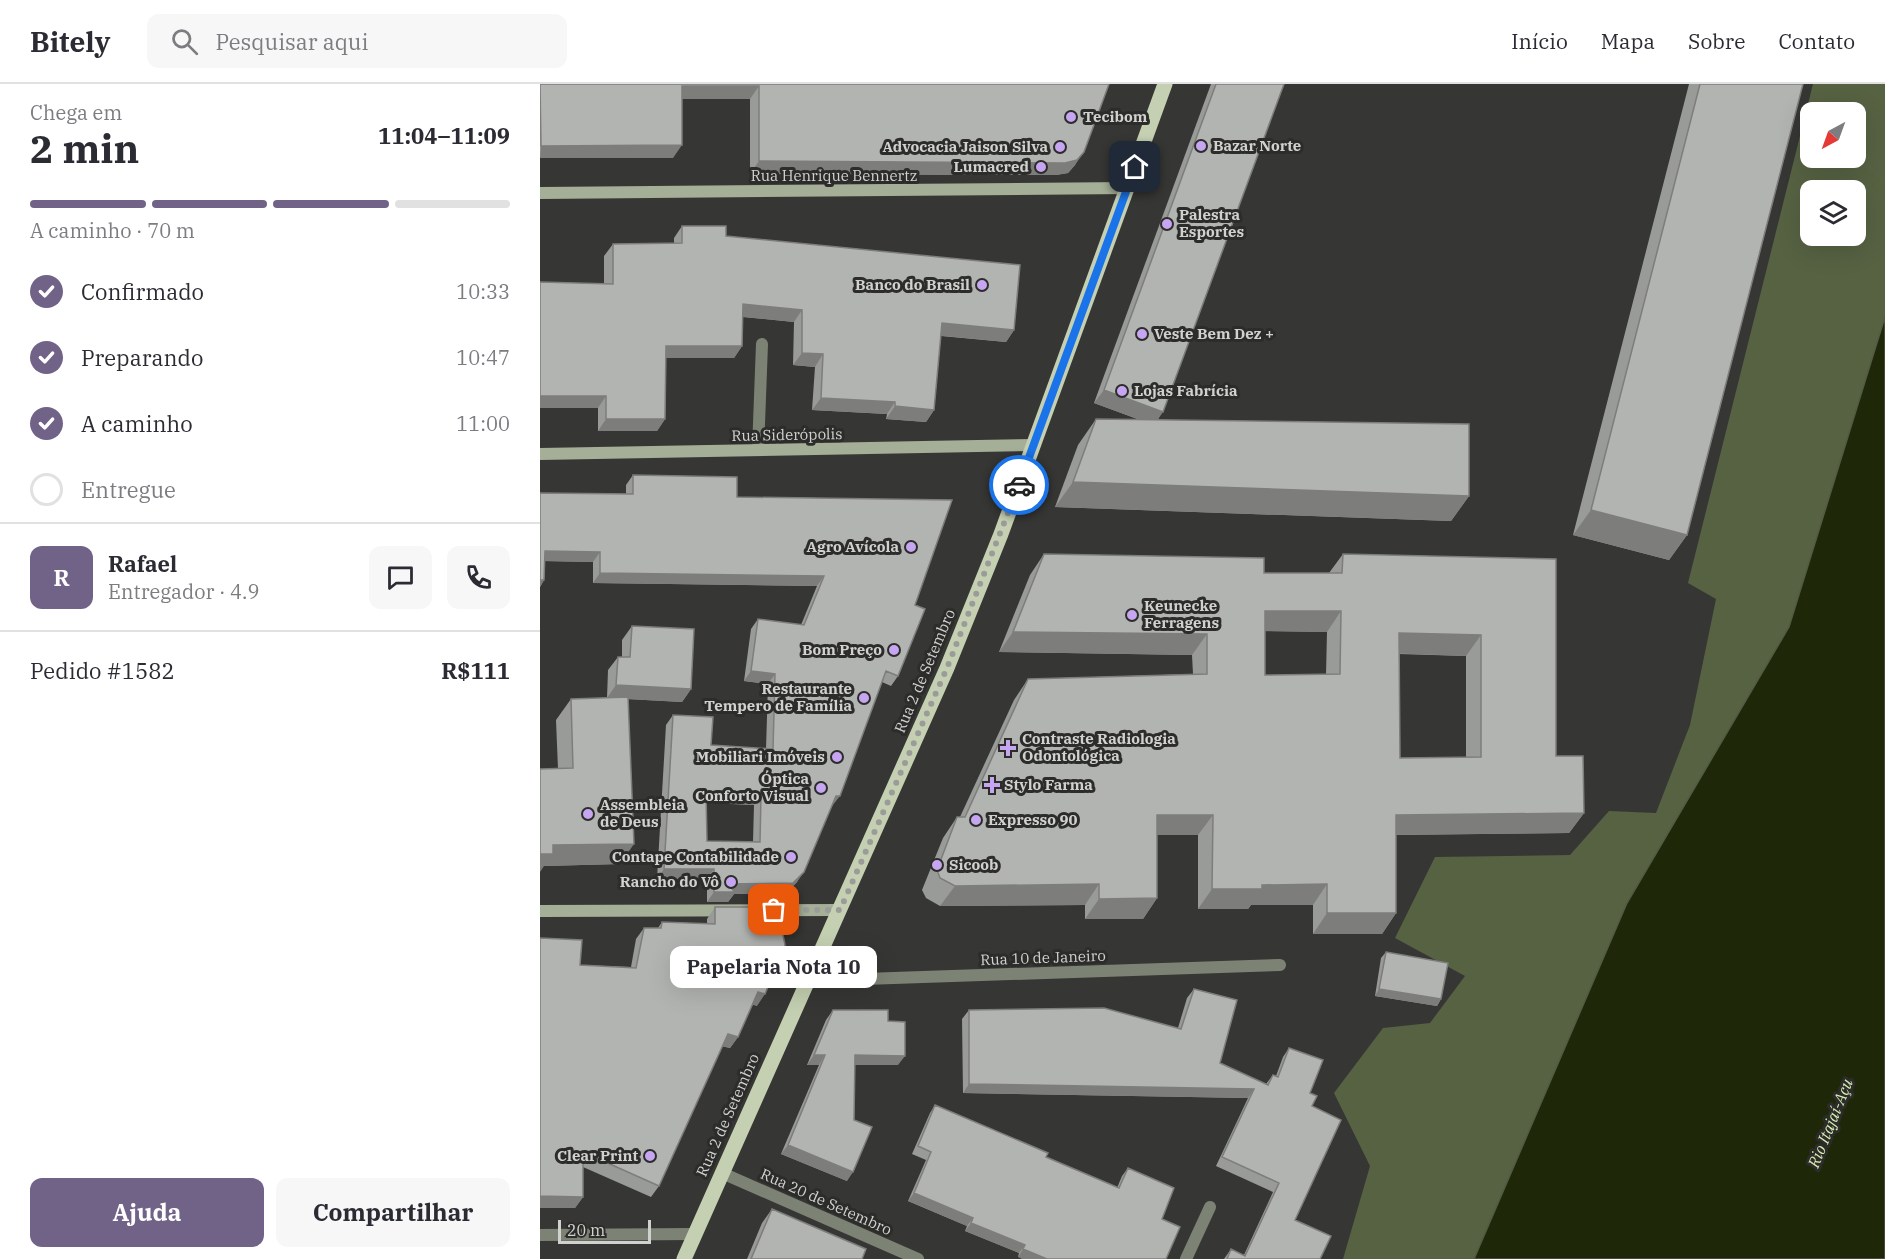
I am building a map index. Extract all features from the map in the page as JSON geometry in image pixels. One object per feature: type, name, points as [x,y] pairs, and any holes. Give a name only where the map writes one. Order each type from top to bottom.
[{"type":"main road","name":"Rua 2 de Setembro","points":[[684,1259],[947,668],[1001,534],[1165,84]]},
{"type":"street","name":"Rua Henrique Bennertz","points":[[540,193],[1128,188]]},
{"type":"street","points":[[758,450],[762,344]]},
{"type":"street","name":"Rua Siderópolis","points":[[540,454],[1034,445]]},
{"type":"street","points":[[540,911],[840,910]]},
{"type":"street","name":"Rua 10 de Janeiro","points":[[806,981],[1280,965]]},
{"type":"street","name":"Rua 20 de Setembro","points":[[722,1173],[918,1259]]},
{"type":"street","points":[[1186,1259],[1210,1207]]},
{"type":"street","points":[[540,1235],[695,1234]]},
{"type":"shaded area","points":[[1813,84],[1885,84],[1885,317],[1789,627],[1627,903],[1474,1259],[1343,1259],[1370,1166],[1334,1093],[1383,1028],[1430,1023],[1465,976],[1395,938],[1435,857],[1570,855],[1609,811],[1656,813],[1690,725],[1716,599],[1688,583],[1800,136],[1800,168],[1866,168],[1866,102],[1808,102]]},
{"type":"water","name":"Rio Itajaí-Açu","points":[[1885,317],[1885,1259],[1474,1259],[1627,903],[1789,627]]},
{"type":"building","points":[[540,84],[1109,84],[1084,152],[1077,160],[1065,163],[759,161],[759,86],[682,86],[682,145],[541,146]]},
{"type":"building","points":[[1216,84],[1284,84],[1163,412],[1104,390]]},
{"type":"building","points":[[1700,84],[1803,84],[1687,535],[1591,510]]},
{"type":"building","points":[[682,226],[726,226],[726,236],[1020,265],[1014,330],[942,323],[934,410],[895,406],[895,402],[821,398],[823,354],[802,353],[802,310],[743,304],[742,346],[666,346],[665,419],[606,419],[606,396],[540,396],[540,282],[613,284],[613,244],[682,243]]},
{"type":"building","points":[[1096,419],[1469,424],[1469,496],[1073,482]]},
{"type":"building","points":[[633,475],[737,477],[737,497],[952,500],[915,605],[925,609],[898,676],[886,671],[840,796],[836,796],[804,872],[793,883],[727,884],[735,892],[714,892],[714,869],[664,869],[673,715],[713,717],[711,745],[773,749],[775,674],[751,671],[758,619],[804,625],[824,576],[600,573],[600,552],[545,551],[544,580],[540,580],[540,493],[633,494]],"holes":[[[706,792],[761,795],[760,842],[707,841]]]},
{"type":"building","points":[[1044,554],[1264,558],[1264,573],[1342,573],[1343,554],[1556,559],[1556,756],[1583,756],[1584,813],[1396,815],[1396,913],[1327,913],[1327,884],[1262,885],[1262,889],[1212,889],[1213,815],[1157,815],[1157,898],[1099,899],[1099,884],[955,886],[940,878],[937,870],[957,817],[965,817],[1028,679],[1207,674],[1207,634],[1013,632]],"holes":[[[1265,611],[1341,611],[1340,674],[1265,675]],[[1399,633],[1481,635],[1481,757],[1400,758]]]},
{"type":"building","points":[[632,626],[694,629],[691,689],[616,685],[618,657],[630,657]]},
{"type":"building","points":[[628,697],[634,844],[553,845],[553,854],[540,854],[540,769],[573,768],[571,699]]},
{"type":"building","points":[[715,907],[754,907],[783,935],[785,945],[765,994],[758,992],[738,1037],[728,1034],[659,1186],[583,1152],[583,1197],[540,1196],[540,938],[582,940],[580,965],[636,968],[644,928],[661,928],[662,922],[715,924]]},
{"type":"building","points":[[1386,952],[1448,963],[1441,999],[1379,989]]},
{"type":"building","points":[[1194,989],[1237,1000],[1220,1063],[1268,1085],[1273,1075],[1278,1077],[1289,1048],[1323,1060],[1310,1093],[1317,1096],[1312,1106],[1341,1120],[1295,1220],[1331,1236],[1320,1259],[1227,1259],[1231,1249],[1245,1256],[1279,1183],[1222,1157],[1254,1089],[969,1084],[969,1010],[1104,1008],[1181,1029]]},
{"type":"building","points":[[833,1010],[888,1010],[888,1021],[905,1022],[905,1056],[855,1055],[854,1120],[872,1127],[853,1172],[788,1145],[825,1055],[814,1055]]},
{"type":"building","points":[[935,1105],[1048,1153],[1046,1157],[1119,1188],[1128,1168],[1174,1188],[1162,1219],[1180,1227],[1166,1259],[1047,1259],[1023,1249],[1025,1245],[971,1223],[973,1218],[914,1193],[931,1152],[918,1146]]},
{"type":"building","points":[[772,1209],[866,1249],[862,1259],[751,1259]]},
{"type":"way so far","points":[[774,910],[840,910],[947,668],[1019,485]]},
{"type":"place","name":"Tecibom","points":[[1071,117]]},
{"type":"place","name":"Bazar Norte","points":[[1201,146]]},
{"type":"place","name":"Advocacia Jaison Silva","points":[[1060,147]]},
{"type":"place","name":"Lumacred","points":[[1041,167]]},
{"type":"place","name":"Palestra Esportes","points":[[1167,224]]},
{"type":"place","name":"Banco do Brasil","points":[[982,285]]},
{"type":"place","name":"Veste Bem Dez +","points":[[1142,334]]},
{"type":"place","name":"Lojas Fabrícia","points":[[1122,391]]},
{"type":"place","name":"Agro Avícola","points":[[911,547]]},
{"type":"place","name":"Keunecke Ferragens","points":[[1132,615]]},
{"type":"place","name":"Bom Preço","points":[[894,650]]},
{"type":"place","name":"Restaurante Tempero de Família","points":[[864,698]]},
{"type":"place","name":"Contraste Radiologia Odontológica","points":[[1008,748]]},
{"type":"place","name":"Mobiliari Imóveis","points":[[837,757]]},
{"type":"place","name":"Stylo Farma","points":[[992,785]]},
{"type":"place","name":"Óptica Conforto Visual","points":[[821,788]]},
{"type":"place","name":"Assembleia de Deus","points":[[588,814]]},
{"type":"place","name":"Expresso 90","points":[[976,820]]},
{"type":"place","name":"Contape Contabilidade","points":[[791,857]]},
{"type":"place","name":"Sicoob","points":[[937,865]]},
{"type":"place","name":"Rancho do Vô","points":[[731,882]]},
{"type":"place","name":"Papelaria Nota 10","points":[[774,910]]},
{"type":"place","name":"Clear Print","points":[[650,1156]]},
{"type":"route","points":[[1019,485],[1109,244],[1135,167]]}]
